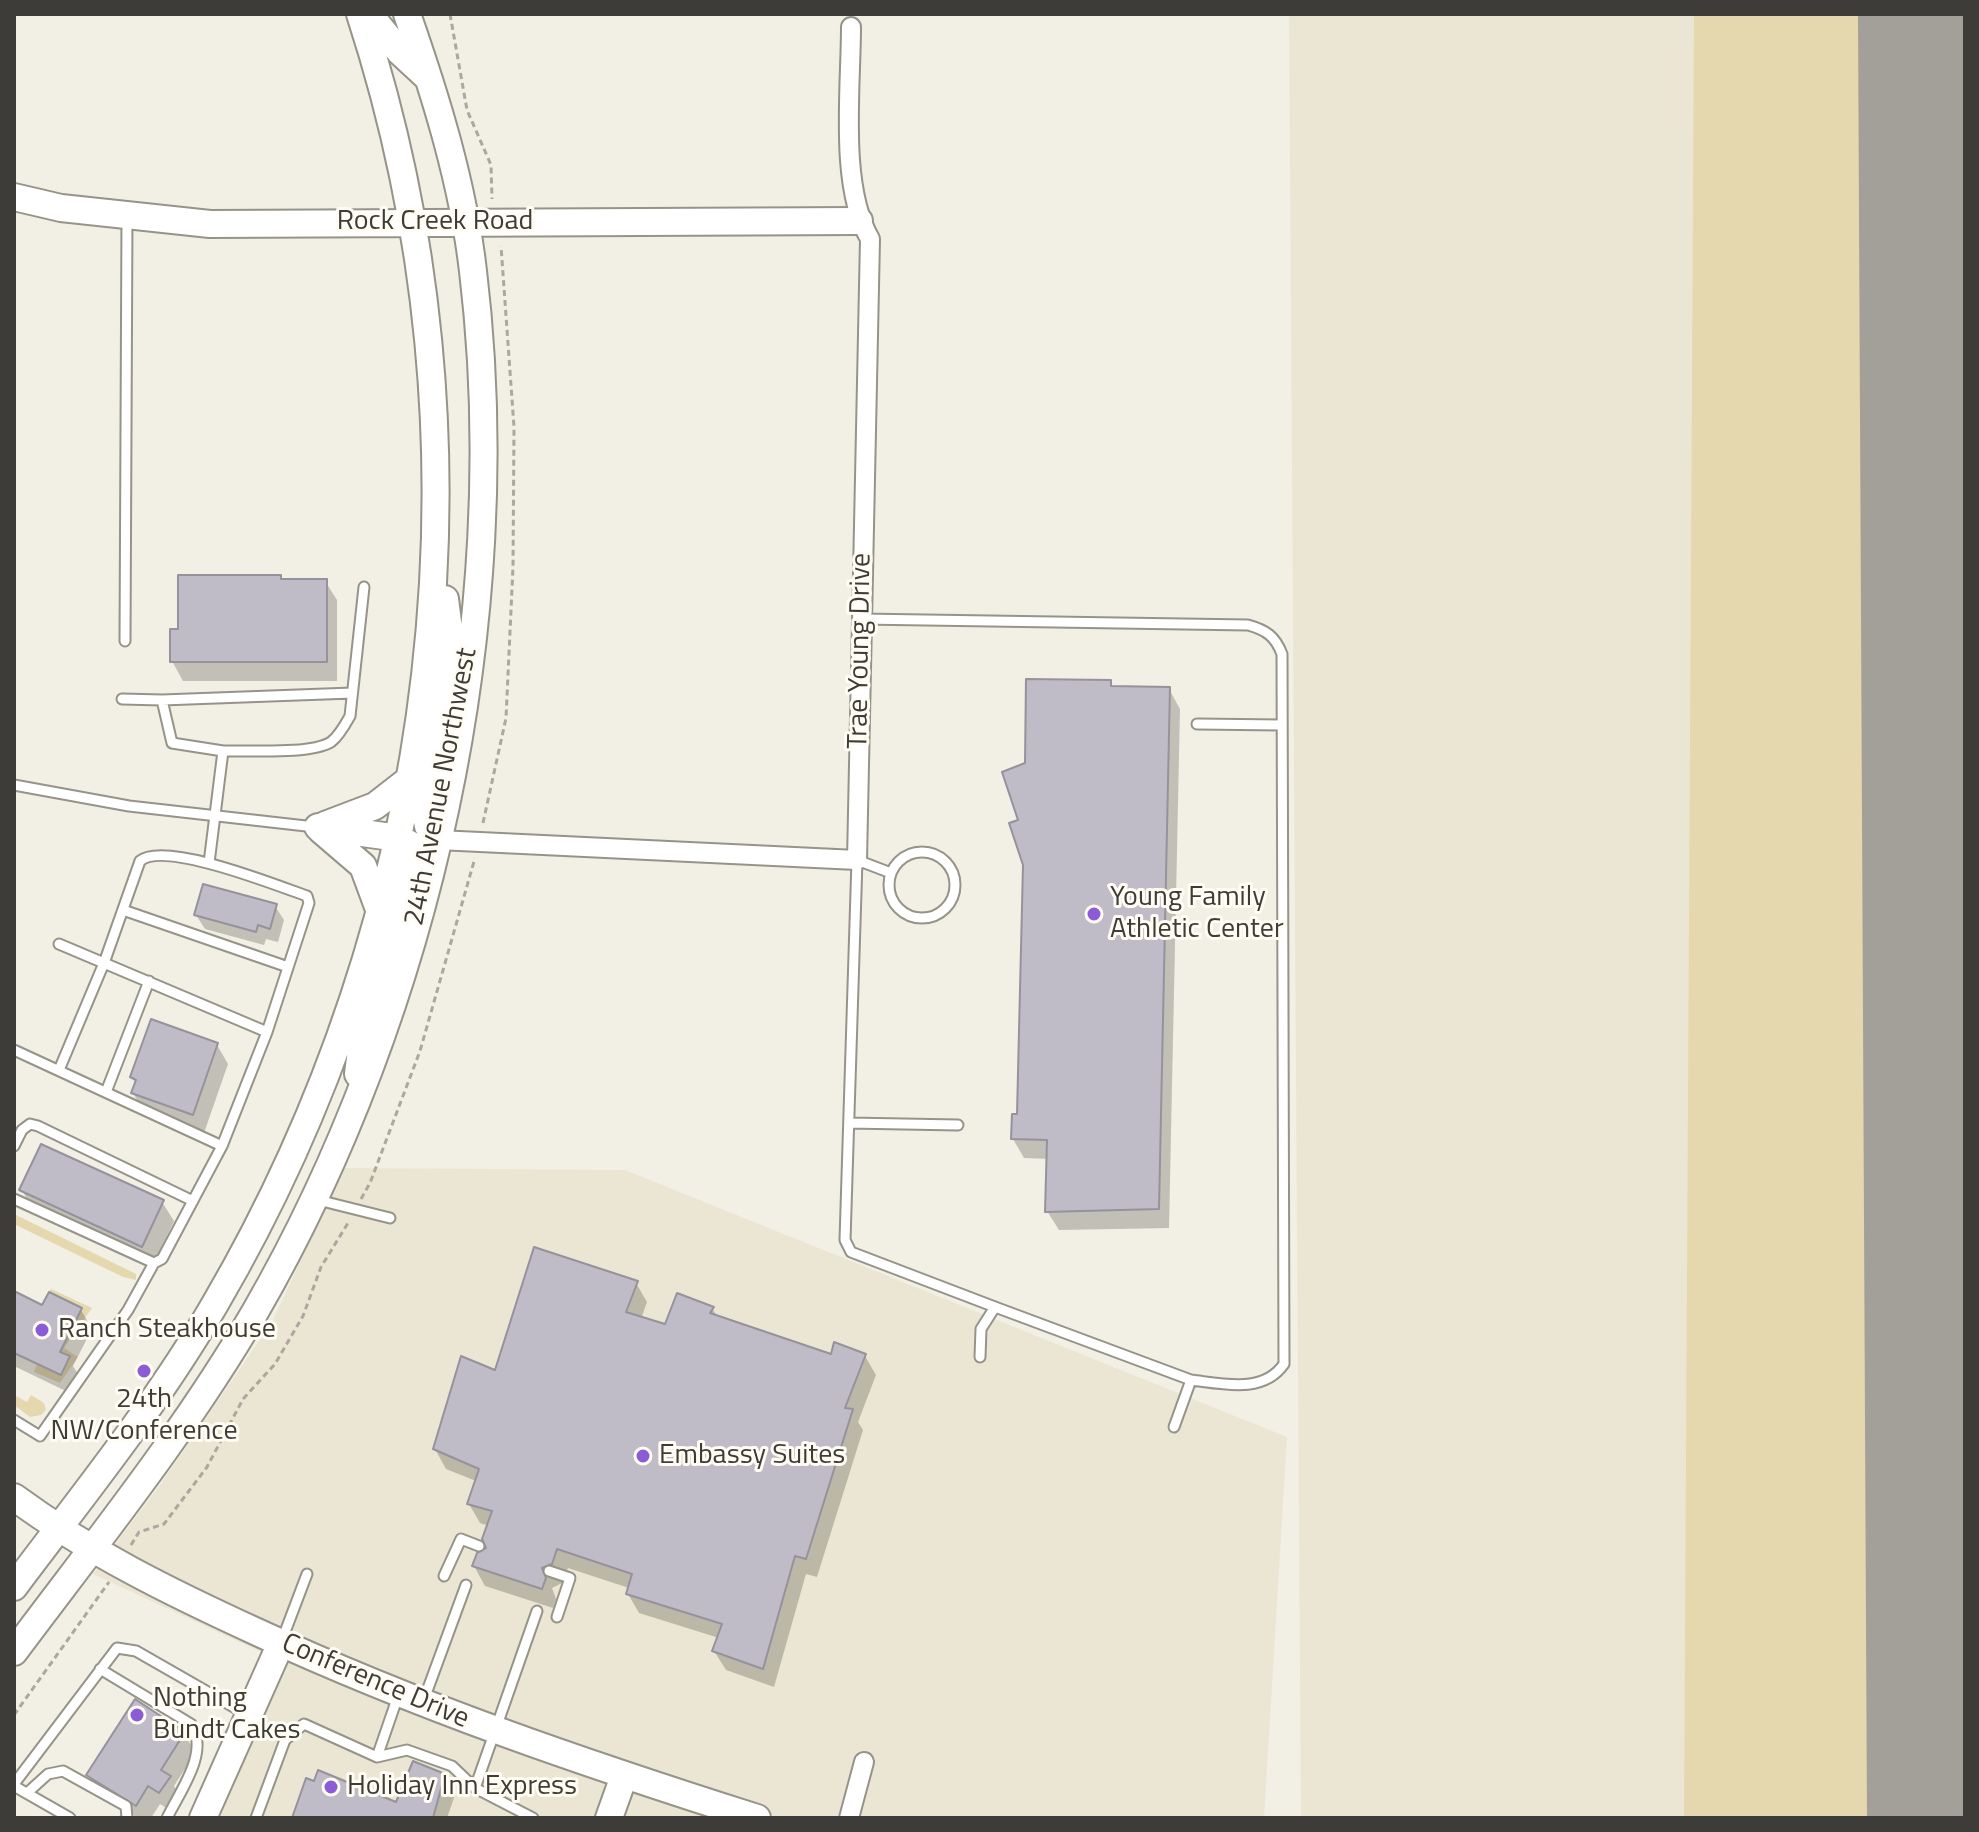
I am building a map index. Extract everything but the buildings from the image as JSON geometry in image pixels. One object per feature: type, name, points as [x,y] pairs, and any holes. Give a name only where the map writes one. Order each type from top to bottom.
[{"type":"main road","name":"24th Avenue Northwest","points":[[14,1587],[164,1384],[214,1306],[255,1232],[314,1107],[380,915],[399,838],[426,682],[436,532],[429,346],[403,170],[360,14]]},
{"type":"main road","points":[[369,14],[400,52],[429,79]]},
{"type":"main road","name":"24th Avenue Northwest","points":[[14,1652],[210,1386],[254,1313],[315,1199],[353,1114],[401,979],[438,840],[473,623],[485,483],[481,345],[465,222],[429,79],[407,14]]},
{"type":"main road","name":"Rock Creek Road","points":[[14,197],[127,217],[210,224],[859,221]]},
{"type":"main road","points":[[436,532],[450,638],[425,810],[428,826],[438,840]]},
{"type":"main road","points":[[318,827],[360,814],[411,778]]},
{"type":"main road","points":[[318,827],[399,838],[411,845],[414,853],[363,1034],[353,1114]]},
{"type":"main road","points":[[318,827],[363,866],[380,915]]},
{"type":"main road","name":"Conference Drive","points":[[14,1497],[126,1570],[281,1643],[496,1731],[746,1816]]},
{"type":"main road","points":[[203,1818],[281,1643]]},
{"type":"main road","points":[[609,1818],[624,1776]]},
{"type":"street","name":"Trae Young Drive","points":[[851,27],[851,165],[859,221],[870,239],[857,860]]},
{"type":"street","points":[[438,840],[857,860]]},
{"type":"street","points":[[849,1818],[864,1762]]},
{"type":"lane","points":[[125,641],[127,217]]},
{"type":"lane","points":[[162,700],[172,743],[223,751],[314,748],[331,742],[350,716],[364,587]]},
{"type":"lane","points":[[861,619],[1248,625],[1266,631],[1278,642],[1282,654],[1284,1364],[1273,1379],[1255,1385],[1191,1380],[851,1252],[845,1240],[857,860],[891,873]]},
{"type":"lane","points":[[122,699],[352,693]]},
{"type":"lane","points":[[1197,724],[1281,725]]},
{"type":"lane","points":[[209,863],[223,751]]},
{"type":"lane","points":[[14,785],[74,797],[217,817],[318,827]]},
{"type":"lane","points":[[912,853],[934,854],[950,867],[955,877],[953,898],[939,915],[928,919],[906,915],[891,899],[891,873],[903,858],[912,853]]},
{"type":"lane","points":[[14,1420],[40,1436],[128,1310],[154,1263],[162,1259],[222,1146],[267,1032],[309,903],[307,896],[209,863],[145,857],[59,1070]]},
{"type":"lane","points":[[123,910],[288,967]]},
{"type":"lane","points":[[59,944],[267,1032]]},
{"type":"lane","points":[[106,1092],[149,981]]},
{"type":"lane","points":[[14,1050],[222,1146]]},
{"type":"lane","points":[[849,1123],[958,1125]]},
{"type":"lane","points":[[14,1146],[22,1130],[30,1124],[38,1126],[193,1201]]},
{"type":"lane","points":[[14,1199],[154,1263]]},
{"type":"lane","points":[[315,1199],[390,1218]]},
{"type":"lane","points":[[980,1357],[981,1329],[995,1307]]},
{"type":"lane","points":[[1174,1427],[1191,1380]]},
{"type":"lane","points":[[444,1576],[461,1539],[479,1546]]},
{"type":"lane","points":[[549,1571],[570,1578],[557,1617]]},
{"type":"lane","points":[[281,1643],[307,1574]]},
{"type":"lane","points":[[377,1757],[411,1698],[466,1585]]},
{"type":"lane","points":[[475,1788],[537,1611]]},
{"type":"lane","points":[[70,1818],[14,1785],[117,1648],[136,1651],[247,1715]]},
{"type":"lane","points":[[100,1669],[191,1724],[196,1731],[200,1749],[167,1818]]},
{"type":"lane","points":[[256,1818],[285,1740],[304,1724],[377,1757],[407,1750],[452,1766],[475,1788],[533,1818]]},
{"type":"lane","points":[[27,1793],[48,1774],[63,1771],[126,1806],[127,1818]]},
{"type":"shaded area","points":[[1289,14],[1965,14],[1965,1818],[1301,1818]]},
{"type":"shaded area","points":[[1694,14],[1874,14],[1883,1818],[1684,1818]]},
{"type":"shaded area","points":[[1958,14],[1965,14],[1965,517],[1961,514]]},
{"type":"shaded area","points":[[1965,595],[1965,1259],[1961,596]]},
{"type":"shaded area","points":[[344,1168],[625,1170],[1287,1437],[1264,1818],[216,1818],[278,1660],[93,1574],[160,1485],[272,1322]]},
{"type":"shaded area","points":[[14,1214],[136,1274],[136,1280],[123,1277],[14,1224]]},
{"type":"shaded area","points":[[51,1289],[92,1308],[64,1348],[78,1357],[60,1383],[34,1372],[37,1364],[61,1375],[70,1356],[60,1352],[82,1308],[49,1292]]},
{"type":"shaded area","points":[[14,1395],[27,1402],[31,1395],[44,1403],[46,1410],[41,1415],[30,1417],[14,1405]]},
{"type":"taxiway","points":[[1923,556],[1965,557]]},
{"type":"runway","points":[[1920,14],[1929,1818]]},
{"type":"place","name":"Young Family Athletic Center","points":[[1094,914]]},
{"type":"place","name":"Ranch Steakhouse","points":[[42,1330]]},
{"type":"place","name":"24th NW/Conference","points":[[144,1371]]},
{"type":"place","name":"Embassy Suites","points":[[643,1456]]},
{"type":"place","name":"Nothing Bundt Cakes","points":[[137,1715]]},
{"type":"place","name":"Holiday Inn Express","points":[[331,1787]]}]
